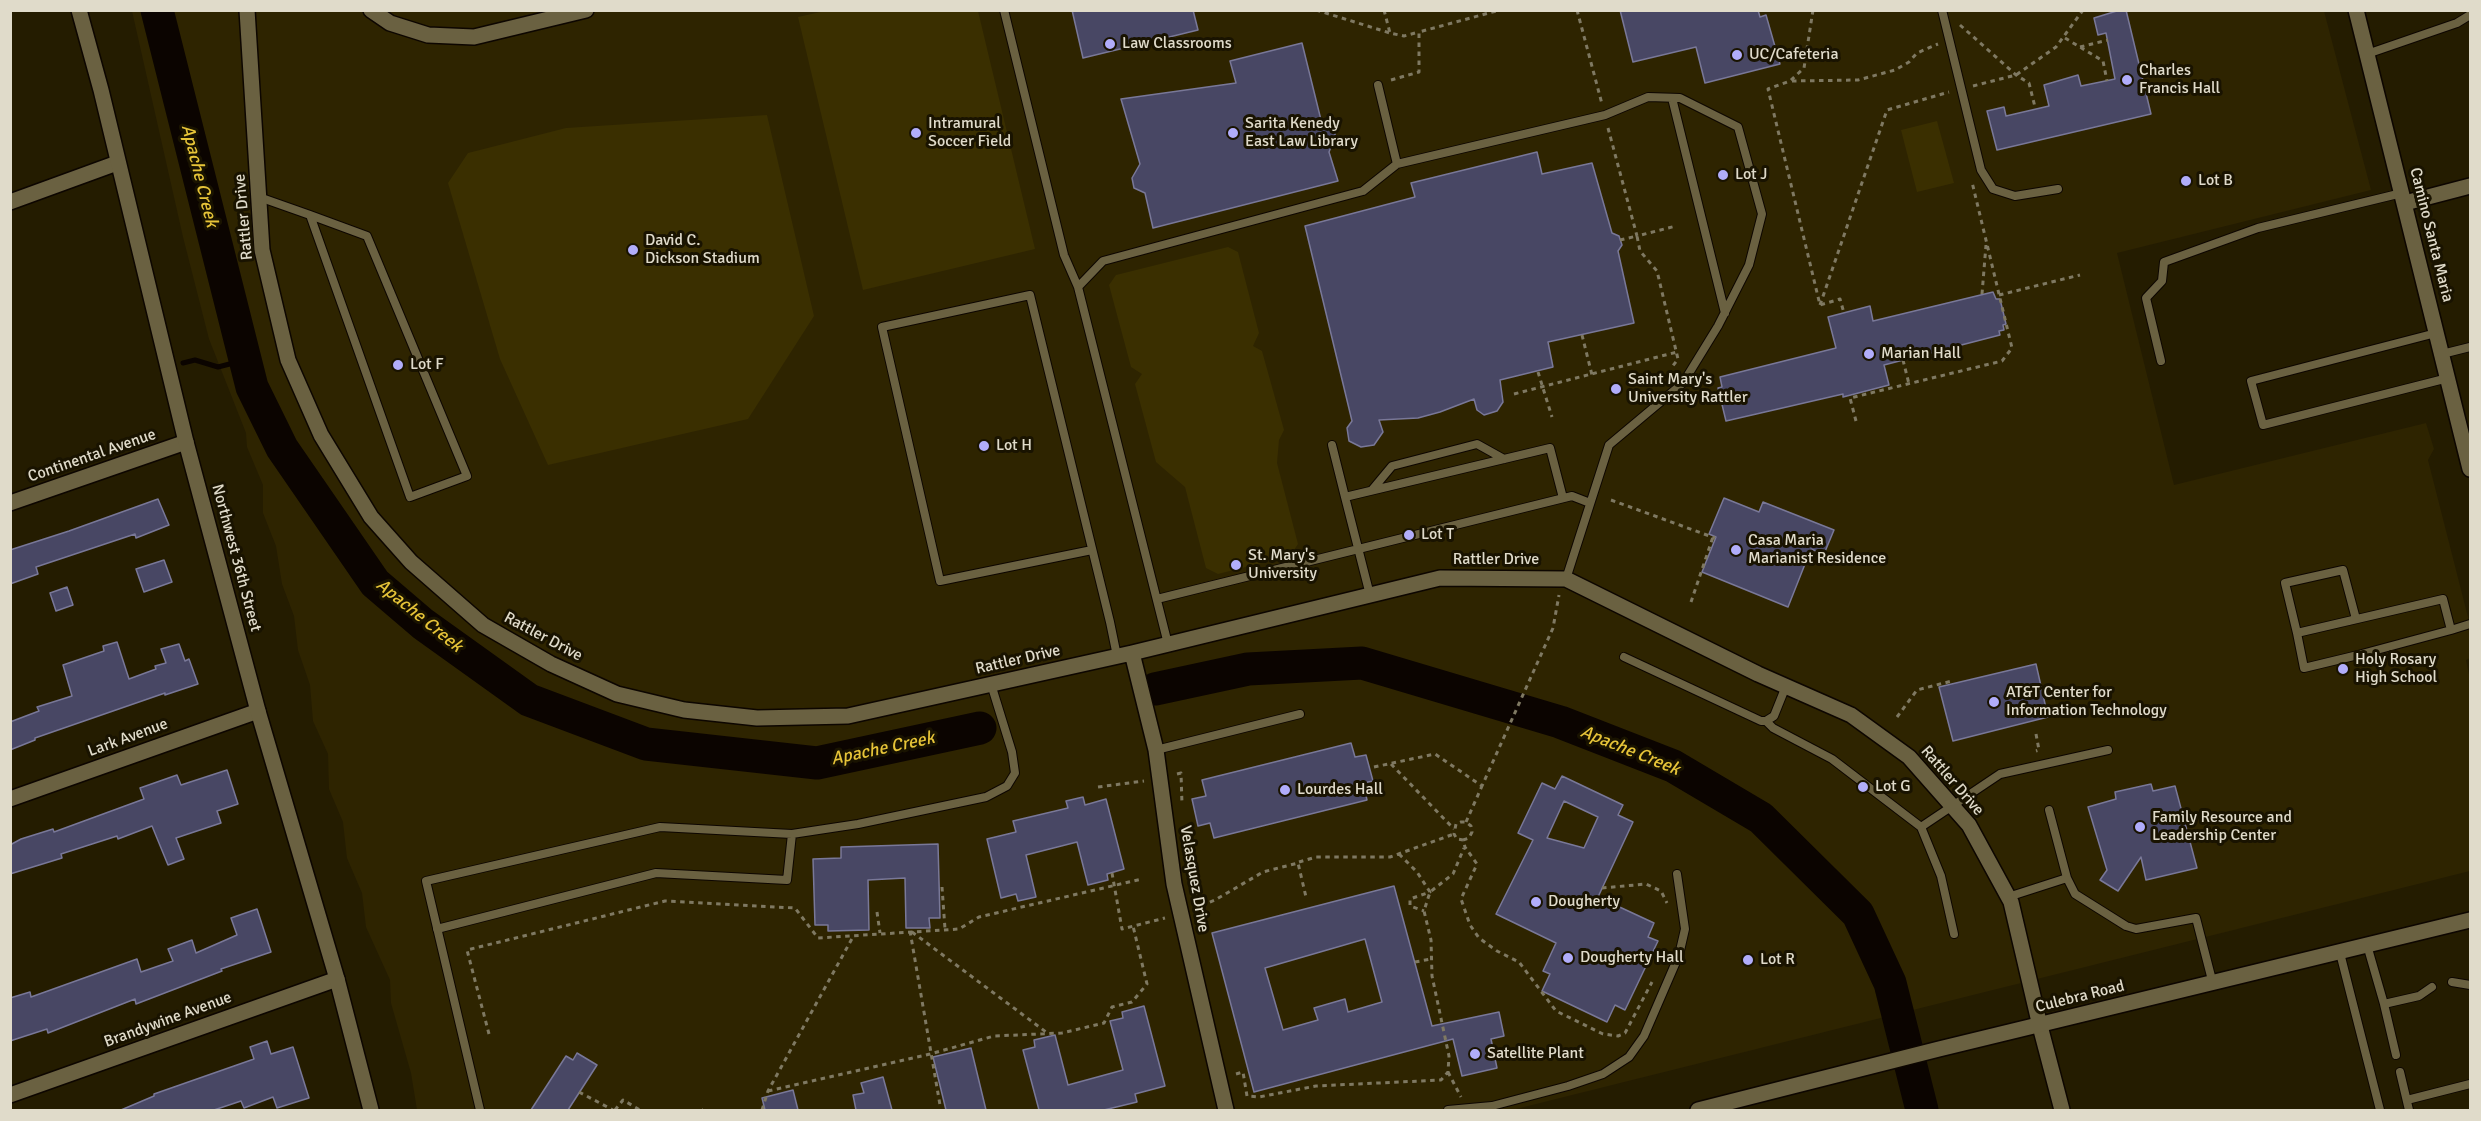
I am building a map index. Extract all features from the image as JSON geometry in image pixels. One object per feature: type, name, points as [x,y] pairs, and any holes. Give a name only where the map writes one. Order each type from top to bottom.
[{"type":"street","name":"Northwest 36th Street","points":[[79,10],[101,90],[186,442],[258,711],[337,979],[371,1110]]},
{"type":"street","name":"Rattler Drive","points":[[247,10],[262,250],[288,360],[321,435],[371,517],[411,562],[483,625],[551,664],[616,694],[684,710],[757,718],[848,716],[1168,644],[1440,578],[1561,578],[1851,715],[1909,757],[1969,825],[2011,902],[2062,1110]]},
{"type":"street","points":[[371,10],[390,23],[428,35],[474,37],[586,10]]},
{"type":"street","name":"Camino Santa Maria","points":[[2356,10],[2470,469]]},
{"type":"street","points":[[10,202],[117,163]]},
{"type":"street","points":[[2404,198],[2470,186]]},
{"type":"street","name":"Continental Avenue","points":[[10,503],[186,442]]},
{"type":"street","name":"Velasquez Drive","points":[[1125,654],[1156,750],[1174,884],[1226,1110]]},
{"type":"street","name":"Lark Avenue","points":[[10,799],[258,711]]},
{"type":"street","name":"Culebra Road","points":[[1698,1110],[2470,920]]},
{"type":"street","name":"Brandywine Avenue","points":[[10,1095],[337,979]]},
{"type":"lane","points":[[1004,10],[1064,255],[1078,288],[1168,644]]},
{"type":"lane","points":[[1942,10],[1981,170],[1993,189],[2014,196],[2058,189]]},
{"type":"lane","points":[[2367,54],[2457,23],[2470,15]]},
{"type":"lane","points":[[1378,85],[1397,164]]},
{"type":"lane","points":[[1078,288],[1103,261],[1363,191],[1397,164],[1605,115],[1648,98],[1680,98],[1738,126],[1762,214],[1749,265],[1725,313],[1683,383],[1608,445],[1590,503],[1561,578]]},
{"type":"lane","points":[[1671,98],[1725,313]]},
{"type":"lane","points":[[259,197],[310,215],[367,236],[467,476],[410,497],[310,215]]},
{"type":"lane","points":[[2161,361],[2146,298],[2162,281],[2164,262],[2258,228],[2404,198]]},
{"type":"lane","points":[[1092,550],[940,582],[882,327],[1030,295],[1092,550],[1125,654]]},
{"type":"lane","points":[[2437,332],[2251,381],[2263,425],[2448,378]]},
{"type":"lane","points":[[2442,354],[2470,347]]},
{"type":"lane","points":[[1372,490],[1392,466],[1477,444],[1504,459]]},
{"type":"lane","points":[[1332,445],[1370,595]]},
{"type":"lane","points":[[1345,497],[1550,448],[1563,498]]},
{"type":"lane","points":[[1157,599],[1572,496],[1590,503]]},
{"type":"lane","points":[[2356,619],[2343,570],[2285,583],[2304,668],[2470,624]]},
{"type":"lane","points":[[2297,633],[2443,599],[2451,630]]},
{"type":"lane","points":[[1624,657],[1761,721],[1774,716],[1786,686]]},
{"type":"lane","points":[[480,1110],[426,881],[660,827],[792,834],[858,824],[986,797],[1007,786],[1015,773],[1012,752],[991,684]]},
{"type":"lane","points":[[1156,750],[1300,714]]},
{"type":"lane","points":[[1766,721],[1773,728],[1832,759],[1921,827],[1941,876],[1954,934]]},
{"type":"lane","points":[[1921,827],[2000,774],[2108,750]]},
{"type":"lane","points":[[2049,810],[2067,878],[2075,894],[2126,926],[2136,929],[2196,918],[2213,984]]},
{"type":"lane","points":[[437,929],[656,873],[788,880],[792,834]]},
{"type":"lane","points":[[1448,1110],[1492,1106],[1577,1083],[1603,1074],[1629,1058],[1644,1036],[1679,955],[1685,929],[1677,874]]},
{"type":"lane","points":[[2008,897],[2067,878]]},
{"type":"lane","points":[[2367,945],[2396,1054]]},
{"type":"lane","points":[[2340,953],[2380,1110]]},
{"type":"lane","points":[[2384,1004],[2433,991]]},
{"type":"lane","points":[[2400,1072],[2409,1110]]},
{"type":"lane","points":[[2407,1100],[2470,1084]]},
{"type":"path","points":[[1316,10],[1404,36],[1500,10]]},
{"type":"path","points":[[1384,10],[1390,33]]},
{"type":"path","points":[[1577,10],[1640,251],[1657,271],[1677,352],[1678,362],[1672,367]]},
{"type":"path","points":[[1790,81],[1804,68],[1813,10]]},
{"type":"path","points":[[1820,305],[1887,110],[2016,75],[2056,47],[2065,38],[2083,10]]},
{"type":"path","points":[[1959,25],[2016,75],[2029,83],[2035,107]]},
{"type":"path","points":[[1378,85],[1419,72],[1419,32]]},
{"type":"path","points":[[2065,38],[2103,61],[2107,81]]},
{"type":"path","points":[[1820,305],[1768,89],[1790,81],[1868,78],[1895,70],[1909,63],[1917,53],[1949,39]]},
{"type":"path","points":[[2080,47],[2108,40]]},
{"type":"path","points":[[1856,421],[1850,398],[2002,362],[2012,348],[1970,172],[1981,170]]},
{"type":"path","points":[[1620,240],[1676,226]]},
{"type":"path","points":[[1982,294],[1986,241]]},
{"type":"path","points":[[1999,295],[2080,275]]},
{"type":"path","points":[[1820,305],[1840,299],[1844,313]]},
{"type":"path","points":[[1582,335],[1592,375]]},
{"type":"path","points":[[1514,394],[1677,352]]},
{"type":"path","points":[[1903,360],[1909,384]]},
{"type":"path","points":[[1538,372],[1552,417]]},
{"type":"path","points":[[1611,500],[1714,538],[1691,602]]},
{"type":"path","points":[[1466,822],[1553,628],[1561,578]]},
{"type":"path","points":[[1897,717],[1917,690],[1952,681]]},
{"type":"path","points":[[1374,767],[1435,754],[1482,786]]},
{"type":"path","points":[[1391,764],[1454,829]]},
{"type":"path","points":[[1466,822],[1471,826],[1472,832],[1469,838],[1463,840],[1457,839],[1454,829],[1456,824],[1466,822]]},
{"type":"path","points":[[1200,906],[1215,900],[1263,872],[1316,857],[1390,857],[1454,834]]},
{"type":"path","points":[[1463,840],[1477,864],[1461,899],[1470,925],[1479,939],[1518,962],[1556,1011],[1603,1034],[1618,1036],[1624,1033],[1656,973]]},
{"type":"path","points":[[1424,911],[1410,906],[1410,898],[1430,892],[1453,874],[1465,847]]},
{"type":"path","points":[[1399,854],[1417,872],[1430,892]]},
{"type":"path","points":[[1298,863],[1306,897]]},
{"type":"path","points":[[1112,873],[1122,929],[1173,916]]},
{"type":"path","points":[[489,1034],[467,950],[665,902],[795,909],[818,938],[959,929],[980,917],[1142,879]]},
{"type":"path","points":[[1602,888],[1646,884],[1661,891],[1670,909]]},
{"type":"path","points":[[942,887],[945,929]]},
{"type":"path","points":[[1430,892],[1424,911],[1431,940],[1432,976],[1449,1056],[1448,1072],[1467,1108]]},
{"type":"path","points":[[877,912],[880,933]]},
{"type":"path","points":[[768,1091],[930,1054],[993,1036],[1062,1033],[1104,1023],[1112,1007],[1132,1002],[1147,984],[1133,926]]},
{"type":"path","points":[[910,931],[1046,1032]]},
{"type":"path","points":[[910,931],[940,1105]]},
{"type":"path","points":[[762,1110],[768,1091],[854,935]]},
{"type":"path","points":[[1415,962],[1431,959]]},
{"type":"path","points":[[1231,1075],[1243,1072],[1247,1096],[1259,1097],[1316,1086],[1441,1080],[1448,1072]]},
{"type":"path","points":[[579,1092],[614,1110],[623,1100],[640,1110]]},
{"type":"shaded area","name":"St. Mary's University","points":[[132,11],[2324,11],[2371,190],[2117,253],[2174,485],[2426,423],[2434,449],[2428,460],[2470,625],[2470,658],[2466,660],[2470,679],[2470,871],[1512,1110],[417,1110],[411,1073],[391,1003],[390,980],[366,927],[362,893],[347,858],[343,822],[329,789],[328,754],[313,721],[310,685],[298,650],[294,616],[282,584],[276,546],[263,513],[263,485],[247,447],[246,433],[209,339],[183,237]]},
{"type":"shaded area","name":"Intramural Soccer Field","points":[[825,11],[978,11],[1035,249],[863,290],[798,17]]},
{"type":"shaded area","name":"David C. Dickson Stadium","points":[[767,115],[814,316],[748,419],[548,465],[500,359],[448,183],[468,153],[566,128]]},
{"type":"shaded area","points":[[1937,121],[1954,183],[1917,192],[1901,130]]},
{"type":"shaded area","points":[[1228,247],[1238,252],[1259,333],[1253,346],[1262,351],[1284,430],[1279,440],[1277,463],[1298,544],[1290,556],[1218,574],[1206,568],[1185,487],[1156,462],[1135,384],[1142,374],[1131,367],[1109,285],[1116,275]]},
{"type":"building","name":"Law Classrooms","points":[[1072,10],[1193,10],[1198,30],[1083,58]]},
{"type":"building","name":"UC/Cafeteria","points":[[1620,10],[1758,10],[1760,17],[1766,15],[1780,64],[1705,83],[1696,47],[1633,62]]},
{"type":"building","name":"Charles Francis Hall","points":[[2126,10],[2151,114],[1997,150],[1987,111],[2004,107],[2006,116],[2049,106],[2044,85],[2078,75],[2081,86],[2115,79],[2106,33],[2098,35],[2094,18]]},
{"type":"building","name":"Sarita Kenedy East Law Library","points":[[1302,43],[1321,120],[1329,122],[1335,128],[1335,137],[1329,152],[1338,181],[1153,228],[1145,193],[1134,188],[1132,178],[1140,164],[1121,99],[1236,83],[1230,61]]},
{"type":"building","points":[[1537,152],[1542,174],[1592,163],[1612,233],[1619,236],[1622,245],[1618,251],[1634,323],[1548,342],[1553,367],[1500,380],[1503,402],[1497,411],[1484,415],[1477,410],[1474,399],[1418,418],[1379,420],[1383,432],[1374,445],[1361,447],[1349,441],[1347,428],[1352,421],[1305,226],[1415,197],[1411,183]]},
{"type":"building","name":"Marian Hall","points":[[1993,292],[1996,299],[2000,299],[2006,324],[2003,325],[2004,330],[1999,331],[2000,335],[1884,365],[1889,385],[1726,421],[1718,388],[1722,387],[1720,377],[1836,348],[1828,317],[1870,306],[1873,321]]},
{"type":"building","name":"Casa Maria Marianist Residence","points":[[1724,498],[1759,512],[1763,502],[1834,530],[1824,554],[1811,549],[1788,607],[1702,572],[1716,537],[1709,534]]},
{"type":"building","points":[[158,499],[169,525],[136,538],[135,534],[36,567],[38,574],[10,584],[10,550]]},
{"type":"building","points":[[164,560],[172,582],[144,592],[136,569]]},
{"type":"building","points":[[67,587],[73,605],[56,611],[50,593]]},
{"type":"building","points":[[117,642],[129,679],[166,663],[161,649],[179,644],[185,661],[189,659],[198,684],[165,695],[165,693],[35,738],[35,740],[10,750],[10,722],[39,711],[37,707],[72,696],[63,665],[104,651],[103,646]]},
{"type":"building","name":"AT&T Center for Information Technology","points":[[2036,664],[2048,717],[1953,741],[1939,687]]},
{"type":"building","name":"Lourdes Hall","points":[[1351,743],[1355,757],[1366,755],[1373,781],[1363,783],[1367,800],[1214,838],[1210,823],[1198,826],[1192,799],[1206,796],[1202,780]]},
{"type":"building","points":[[227,770],[238,804],[217,811],[221,823],[176,838],[184,859],[168,865],[152,826],[118,839],[117,836],[61,854],[62,858],[10,874],[10,845],[21,839],[53,829],[54,832],[144,799],[140,788],[177,775],[181,785]]},
{"type":"building","points":[[1562,776],[1623,805],[1618,815],[1633,822],[1598,897],[1654,923],[1648,937],[1658,941],[1625,1010],[1615,1005],[1607,1022],[1542,991],[1550,974],[1543,971],[1556,943],[1496,914],[1533,840],[1518,833],[1542,783],[1555,789]],"holes":[[[1564,801],[1598,817],[1584,848],[1547,838]]]},
{"type":"building","name":"Family Resource and Leadership Center","points":[[2151,784],[2153,791],[2175,786],[2197,868],[2146,880],[2141,857],[2118,891],[2100,880],[2107,870],[2088,807],[2116,799],[2115,792]]},
{"type":"building","points":[[1083,797],[1085,805],[1106,799],[1124,869],[1107,874],[1108,880],[1088,885],[1077,842],[1026,855],[1036,897],[1018,901],[1016,894],[1001,898],[987,839],[1016,832],[1013,821],[1068,808],[1066,801]]},
{"type":"building","points":[[938,844],[940,918],[929,918],[930,928],[906,928],[905,878],[868,880],[869,930],[828,931],[828,925],[815,925],[813,859],[841,858],[841,847]]},
{"type":"building","points":[[1394,886],[1432,1026],[1499,1012],[1504,1036],[1491,1039],[1497,1068],[1462,1076],[1453,1039],[1254,1092],[1212,933]],"holes":[[[1365,939],[1382,1002],[1348,1012],[1345,999],[1314,1008],[1318,1020],[1283,1030],[1265,968]]]},
{"type":"building","points":[[257,909],[271,952],[221,969],[222,971],[136,1004],[135,999],[48,1033],[47,1029],[10,1041],[10,998],[30,992],[31,997],[137,959],[141,972],[173,961],[168,949],[192,940],[196,953],[237,935],[231,918]]},
{"type":"building","points":[[1144,1006],[1165,1086],[1135,1094],[1137,1102],[1104,1110],[1039,1110],[1023,1050],[1035,1047],[1034,1040],[1055,1035],[1068,1085],[1123,1070],[1110,1021],[1123,1018],[1122,1012]]},
{"type":"building","points":[[267,1041],[271,1054],[293,1047],[309,1098],[277,1108],[273,1097],[244,1108],[241,1101],[214,1110],[121,1110],[154,1094],[254,1059],[250,1047]]},
{"type":"building","points":[[971,1048],[986,1110],[946,1110],[933,1057]]},
{"type":"building","points":[[577,1053],[597,1065],[568,1110],[531,1110],[566,1056],[573,1060]]},
{"type":"building","points":[[883,1077],[892,1110],[856,1110],[853,1095],[864,1093],[861,1083]]},
{"type":"building","points":[[793,1090],[798,1110],[765,1110],[762,1098]]},
{"type":"waterway","name":"Apache Creek","points":[[157,10],[252,387],[282,448],[375,583],[423,624],[529,700],[646,744],[817,763],[980,728]]},
{"type":"waterway","points":[[183,363],[195,360],[218,367],[245,360]]},
{"type":"waterway","name":"Apache Creek","points":[[1155,689],[1248,669],[1362,663],[1560,722],[1673,766],[1761,818],[1858,914],[1890,983],[1922,1110]]},
{"type":"place","name":"Law Classrooms","points":[[1110,44]]},
{"type":"place","name":"UC/Cafeteria","points":[[1737,55]]},
{"type":"place","name":"Charles Francis Hall","points":[[2127,80]]},
{"type":"place","name":"Intramural Soccer Field","points":[[916,133]]},
{"type":"place","name":"Sarita Kenedy East Law Library","points":[[1233,133]]},
{"type":"place","name":"Lot J","points":[[1723,175]]},
{"type":"place","name":"Lot B","points":[[2186,181]]},
{"type":"place","name":"David C. Dickson Stadium","points":[[633,250]]},
{"type":"place","name":"Marian Hall","points":[[1869,354]]},
{"type":"place","name":"Lot F","points":[[398,365]]},
{"type":"place","name":"Saint Mary's University Rattler","points":[[1616,389]]},
{"type":"place","name":"Lot H","points":[[984,446]]},
{"type":"place","name":"Lot T","points":[[1409,535]]},
{"type":"place","name":"Casa Maria Marianist Residence","points":[[1736,550]]},
{"type":"place","name":"St. Mary's University","points":[[1236,565]]},
{"type":"place","name":"Holy Rosary High School","points":[[2343,669]]},
{"type":"place","name":"AT&T Center for Information Technology","points":[[1994,702]]},
{"type":"place","name":"Lot G","points":[[1863,787]]},
{"type":"place","name":"Lourdes Hall","points":[[1285,790]]},
{"type":"place","name":"Family Resource and Leadership Center","points":[[2140,827]]},
{"type":"place","name":"Dougherty","points":[[1536,902]]},
{"type":"place","name":"Dougherty Hall","points":[[1568,958]]},
{"type":"place","name":"Lot R","points":[[1748,960]]},
{"type":"place","name":"Satellite Plant","points":[[1475,1054]]}]
